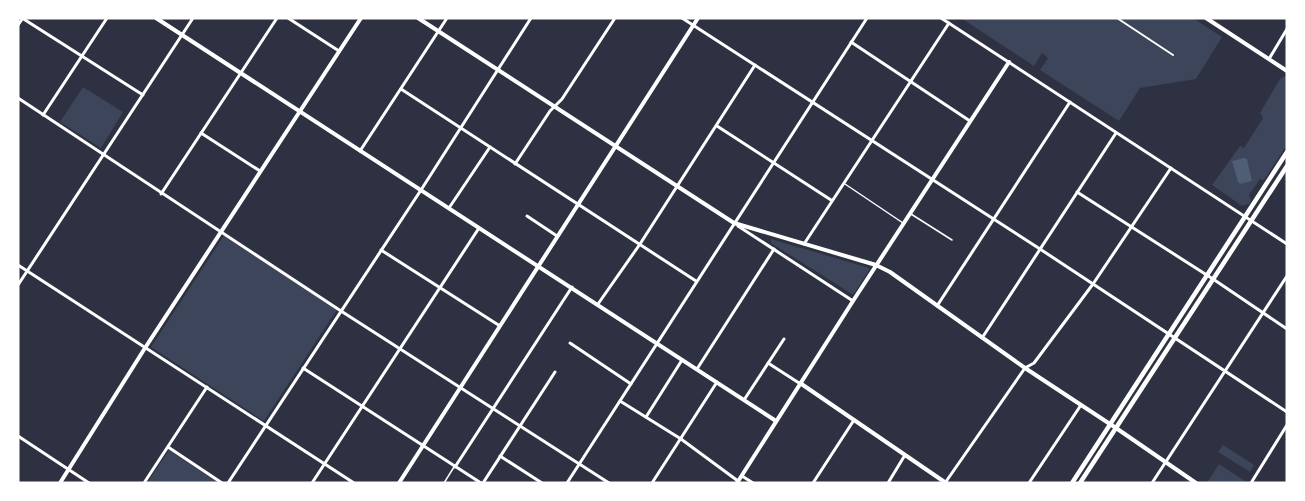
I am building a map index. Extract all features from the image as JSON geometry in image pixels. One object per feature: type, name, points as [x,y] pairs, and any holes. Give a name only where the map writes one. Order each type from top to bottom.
[{"type":"main road","points":[[1076,482],[1110,424],[1286,154]]},
{"type":"main road","points":[[1076,482],[1116,428],[1287,166]]},
{"type":"street","points":[[18,25],[22,18],[143,95]]},
{"type":"street","points":[[43,115],[107,18]]},
{"type":"street","points":[[156,18],[776,421]]},
{"type":"street","points":[[18,285],[193,18]]},
{"type":"street","points":[[161,194],[277,18]]},
{"type":"street","points":[[288,18],[339,51]]},
{"type":"street","points":[[60,483],[361,18]]},
{"type":"street","points":[[418,18],[853,301]]},
{"type":"street","points":[[360,151],[447,18]]},
{"type":"street","points":[[228,483],[531,18]]},
{"type":"street","points":[[515,164],[549,111],[562,99],[615,18]]},
{"type":"street","points":[[682,18],[1287,412]]},
{"type":"street","points":[[399,483],[698,18]]},
{"type":"street","points":[[567,483],[867,18]]},
{"type":"street","points":[[942,18],[1287,244]]},
{"type":"street","points":[[1118,18],[1173,54]]},
{"type":"street","points":[[1207,18],[1287,71]]},
{"type":"street","points":[[804,244],[949,23]]},
{"type":"street","points":[[1269,59],[1287,29]]},
{"type":"street","points":[[851,42],[970,121]]},
{"type":"street","points":[[620,401],[681,439],[738,482],[1009,62]]},
{"type":"street","points":[[598,304],[640,244],[756,65]]},
{"type":"street","points":[[401,89],[697,281]]},
{"type":"street","points":[[18,98],[161,194],[609,483]]},
{"type":"street","points":[[937,306],[1070,102]]},
{"type":"street","points":[[717,126],[831,200]]},
{"type":"street","points":[[201,133],[261,172]]},
{"type":"street","points":[[982,338],[1116,133]]},
{"type":"street","points":[[449,208],[490,147]]},
{"type":"street","points":[[768,363],[945,483],[1025,368],[1034,363],[1093,284],[1171,168]]},
{"type":"street","points":[[1077,192],[1287,329]]},
{"type":"street","points":[[527,216],[557,236]]},
{"type":"street","points":[[734,223],[890,272],[1025,368],[1196,483]]},
{"type":"street","points":[[312,483],[480,227]]},
{"type":"street","points":[[697,369],[774,249]]},
{"type":"street","points":[[381,250],[500,326]]},
{"type":"street","points":[[18,265],[354,483]]},
{"type":"street","points":[[1152,483],[1287,276]]},
{"type":"street","points":[[455,466],[572,287]]},
{"type":"street","points":[[744,400],[784,339]]},
{"type":"street","points":[[570,343],[631,384]]},
{"type":"street","points":[[646,417],[682,360]]},
{"type":"street","points":[[303,368],[482,483],[555,372]]},
{"type":"street","points":[[652,483],[717,382]]},
{"type":"street","points":[[144,483],[207,387]]},
{"type":"street","points":[[1029,483],[1081,405]]},
{"type":"street","points":[[813,483],[854,420]]},
{"type":"street","points":[[1251,483],[1287,425]]},
{"type":"street","points":[[18,436],[88,483]]},
{"type":"street","points":[[168,447],[222,483]]},
{"type":"street","points":[[888,483],[905,455]]},
{"type":"street","points":[[500,456],[542,483]]},
{"type":"street","points":[[742,476],[753,483]]},
{"type":"lane","points":[[843,183],[903,224]]},
{"type":"lane","points":[[910,213],[952,240]]},
{"type":"lane","points":[[444,483],[455,466]]},
{"type":"shaded area","points":[[961,18],[1193,18],[1222,37],[1196,79],[1140,88],[1119,121],[1040,70],[1048,58],[1042,53],[1034,66]]},
{"type":"shaded area","points":[[1287,75],[1287,145],[1264,180],[1260,179],[1249,195],[1251,200],[1249,204],[1242,206],[1212,185],[1240,146],[1244,148],[1263,118],[1260,113],[1280,79]]},
{"type":"shaded area","points":[[83,87],[123,112],[101,148],[60,122]]},
{"type":"shaded area","points":[[1247,159],[1252,181],[1240,184],[1232,161]]},
{"type":"shaded area","points":[[225,234],[338,308],[264,421],[151,347]]},
{"type":"shaded area","points":[[771,239],[869,268],[869,270],[852,294],[771,243]]},
{"type":"shaded area","points":[[1223,445],[1254,465],[1250,472],[1218,452]]},
{"type":"shaded area","points":[[169,450],[219,483],[147,483]]},
{"type":"shaded area","points":[[1219,464],[1245,481],[1243,483],[1207,483]]}]
